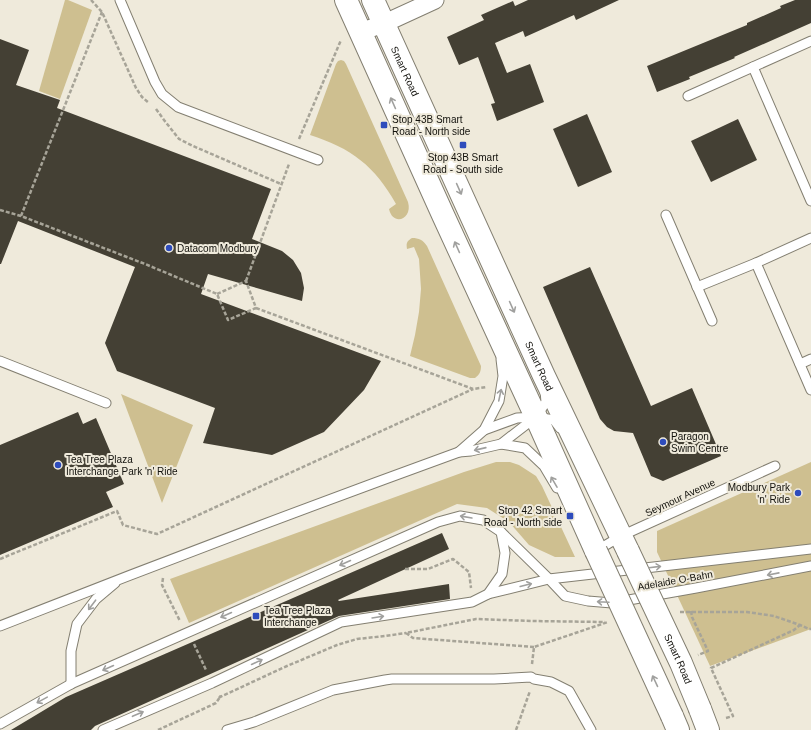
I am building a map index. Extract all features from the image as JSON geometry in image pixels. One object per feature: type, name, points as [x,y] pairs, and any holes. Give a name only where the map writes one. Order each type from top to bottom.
[{"type":"main road","points":[[346,0],[675,725]]},
{"type":"main road","name":"Smart Road","points":[[374,0],[544,376],[681,663],[700,709],[716,725]]},
{"type":"street","points":[[361,32],[385,24],[435,0]]},
{"type":"lane","points":[[120,0],[155,82],[162,94],[178,107],[318,160]]},
{"type":"lane","points":[[688,96],[811,41]]},
{"type":"lane","points":[[753,67],[811,201]]},
{"type":"lane","points":[[666,215],[712,321]]},
{"type":"lane","points":[[698,287],[811,238]]},
{"type":"lane","points":[[756,263],[811,390]]},
{"type":"lane","points":[[459,452],[484,430],[499,401],[504,376],[500,350],[474,283]]},
{"type":"lane","points":[[800,364],[811,359]]},
{"type":"lane","points":[[0,361],[106,403]]},
{"type":"lane","points":[[501,444],[536,417],[546,402],[544,376]]},
{"type":"lane","points":[[484,430],[517,418],[536,417],[554,420],[574,446],[597,487]]},
{"type":"lane","points":[[0,626],[120,578],[339,495],[459,452],[471,451],[501,444],[525,448],[544,466],[567,506],[596,551]]},
{"type":"lane","name":"Seymour Avenue","points":[[596,551],[624,544],[775,466]]},
{"type":"lane","points":[[0,724],[71,684],[438,522],[460,516],[483,520],[501,532],[505,552],[502,574],[488,594],[472,602],[341,622],[212,683],[103,730]]},
{"type":"lane","name":"Adelaide O-Bahn","points":[[501,532],[565,596],[588,601],[612,602],[811,566]]},
{"type":"lane","name":"Adelaide O-Bahn","points":[[488,594],[549,579],[811,549]]},
{"type":"lane","points":[[71,684],[71,651],[77,624],[96,599],[120,578]]},
{"type":"lane","points":[[227,730],[255,726],[333,690],[385,680],[494,679],[531,677],[534,679],[551,682],[570,691],[591,730]]},
{"type":"lane","points":[[0,716],[12,716]]},
{"type":"path","points":[[21,216],[102,12]]},
{"type":"path","points":[[0,210],[21,216],[145,264],[216,294],[228,320],[256,308],[473,389]]},
{"type":"path","points":[[216,294],[246,281],[256,308]]},
{"type":"path","points":[[2,557],[117,510],[123,525],[157,534],[473,389],[494,386]]},
{"type":"path","points":[[405,569],[428,569],[453,559],[469,572],[471,589]]},
{"type":"path","points":[[691,611],[692,617],[708,651],[695,656]]},
{"type":"path","points":[[679,612],[747,612],[774,616],[811,629]]},
{"type":"path","points":[[607,622],[534,648],[414,638],[406,632],[476,619],[614,621]]},
{"type":"path","points":[[716,725],[733,716],[711,668],[794,630],[800,625]]},
{"type":"path","points":[[516,730],[530,694],[534,648]]},
{"type":"path","points":[[158,730],[216,703],[220,697]]},
{"type":"shaded area","points":[[65,0],[92,10],[60,99],[39,91]]},
{"type":"shaded area","points":[[341,60],[346,64],[408,202],[408,213],[402,219],[394,218],[391,215],[389,209],[396,204],[388,191],[370,169],[360,160],[338,146],[310,135],[336,64]]},
{"type":"shaded area","points":[[412,238],[421,240],[427,246],[481,366],[480,373],[475,378],[470,378],[410,356],[419,312],[421,289],[419,259],[414,247],[407,249],[407,242]]},
{"type":"shaded area","points":[[121,394],[193,425],[162,503]]},
{"type":"shaded area","points":[[496,462],[510,462],[519,465],[536,476],[575,557],[555,557],[529,545],[509,522],[487,508],[457,504],[189,623],[170,579],[464,472]]},
{"type":"shaded area","points":[[811,462],[811,629],[710,666],[657,552],[657,531]]},
{"type":"building","points":[[528,0],[619,0],[576,20],[574,15],[525,37],[523,31],[495,43],[507,73],[530,64],[544,102],[497,121],[491,104],[495,103],[478,57],[459,65],[447,37],[484,20],[481,15],[513,1],[515,6]]},
{"type":"building","points":[[795,0],[811,0],[811,23],[734,57],[735,58],[689,77],[690,79],[657,92],[647,66],[747,25],[747,23]]},
{"type":"building","name":"Datacom Modbury","points":[[0,39],[29,50],[16,85],[60,100],[57,108],[271,189],[252,239],[282,251],[293,260],[301,273],[304,288],[302,301],[208,274],[201,294],[381,361],[364,390],[324,432],[272,455],[203,443],[215,408],[117,371],[105,343],[135,267],[18,221],[0,264]]},
{"type":"building","points":[[587,114],[612,172],[578,187],[553,129]]},
{"type":"building","points":[[738,119],[757,160],[711,182],[691,141]]},
{"type":"building","points":[[590,267],[651,406],[692,388],[721,456],[663,481],[651,476],[633,433],[614,431],[607,427],[600,419],[543,287]]},
{"type":"building","name":"Tea Tree Plaza Interchange Park 'n' Ride","points":[[78,412],[83,424],[96,418],[124,484],[106,492],[113,507],[0,555],[0,445]]},
{"type":"building","points":[[442,533],[449,549],[338,600],[449,584],[450,599],[339,616],[95,726],[91,730],[11,730],[66,697]]},
{"type":"place","name":"Stop 43B Smart Road - North side","points":[[384,125]]},
{"type":"place","name":"Stop 43B Smart Road - South side","points":[[463,145]]},
{"type":"place","name":"Datacom Modbury","points":[[169,248]]},
{"type":"place","name":"Paragon Swim Centre","points":[[663,442]]},
{"type":"place","name":"Tea Tree Plaza Interchange Park 'n' Ride","points":[[58,465]]},
{"type":"place","name":"Modbury Park 'n' Ride","points":[[798,493]]},
{"type":"place","name":"Stop 42 Smart Road - North side","points":[[570,516]]},
{"type":"place","name":"Tea Tree Plaza Interchange","points":[[256,616]]}]
